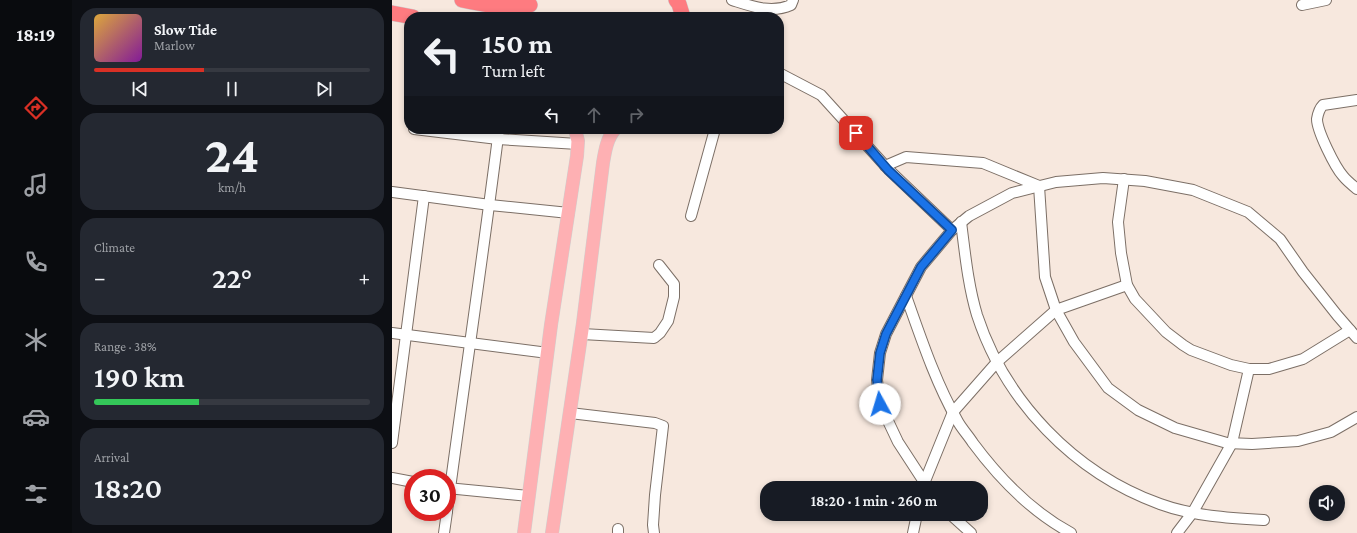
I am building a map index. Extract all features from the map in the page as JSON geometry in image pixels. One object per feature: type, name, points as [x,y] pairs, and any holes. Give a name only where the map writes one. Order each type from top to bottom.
[{"type":"highway","points":[[462,0],[502,7],[530,7]]},
{"type":"highway","points":[[676,0],[681,12]]},
{"type":"highway","points":[[392,13],[404,15]]},
{"type":"main road","points":[[524,533],[548,353],[577,156],[578,144],[576,134]]},
{"type":"main road","points":[[552,533],[582,334],[603,163],[607,144],[612,134]]},
{"type":"street","points":[[732,0],[757,12]]},
{"type":"street","points":[[764,12],[784,8],[791,5],[793,0]]},
{"type":"street","points":[[1302,5],[1326,0]]},
{"type":"street","points":[[784,76],[822,95],[885,166],[952,230]]},
{"type":"street","points":[[1357,100],[1323,105],[1319,110],[1317,121],[1333,161],[1343,176],[1357,189]]},
{"type":"street","points":[[452,469],[499,134],[578,144]]},
{"type":"street","points":[[691,216],[714,134]]},
{"type":"street","points":[[885,166],[906,157],[983,163],[1040,186]]},
{"type":"street","points":[[921,481],[888,424],[880,404],[877,380],[880,353],[886,334],[921,267],[952,230],[961,222],[1012,192],[1056,182],[1103,178],[1124,179],[1145,181],[1192,190],[1248,212],[1280,240],[1303,272],[1357,338]]},
{"type":"street","points":[[1124,179],[1118,222],[1121,253],[1127,285],[1135,299],[1166,332],[1183,345],[1191,350],[1231,365],[1249,369],[1269,369],[1303,359],[1350,330]]},
{"type":"street","points":[[1040,186],[1045,277],[1056,310],[1074,342],[1108,388],[1138,410],[1176,428],[1232,443],[1252,444],[1298,441],[1331,432],[1357,417]]},
{"type":"street","points":[[392,192],[490,205],[568,213]]},
{"type":"street","points":[[392,443],[424,196]]},
{"type":"street","points":[[961,222],[967,266],[977,314],[997,362],[1027,409],[1064,448],[1100,475],[1160,504],[1214,516],[1264,520]]},
{"type":"street","points":[[582,334],[654,338],[660,333],[668,321],[674,297],[674,284],[659,265]]},
{"type":"street","points":[[926,481],[953,412],[997,362],[1056,310],[1127,285]]},
{"type":"street","points":[[906,296],[942,390],[958,422],[987,461],[1018,494],[1043,514],[1071,533]]},
{"type":"street","points":[[392,333],[548,353]]},
{"type":"street","points":[[1177,533],[1193,512],[1232,443],[1249,369]]},
{"type":"street","points":[[570,413],[655,423],[663,426],[655,495],[654,533]]},
{"type":"street","points":[[392,478],[404,480]]},
{"type":"street","points":[[456,489],[529,496]]},
{"type":"street","points":[[444,533],[446,521]]},
{"type":"street","points":[[913,533],[916,521]]},
{"type":"street","points":[[958,521],[971,533]]},
{"type":"route","points":[[856,133],[888,170],[952,230],[921,267],[886,334],[880,353],[877,380],[880,404]]}]
